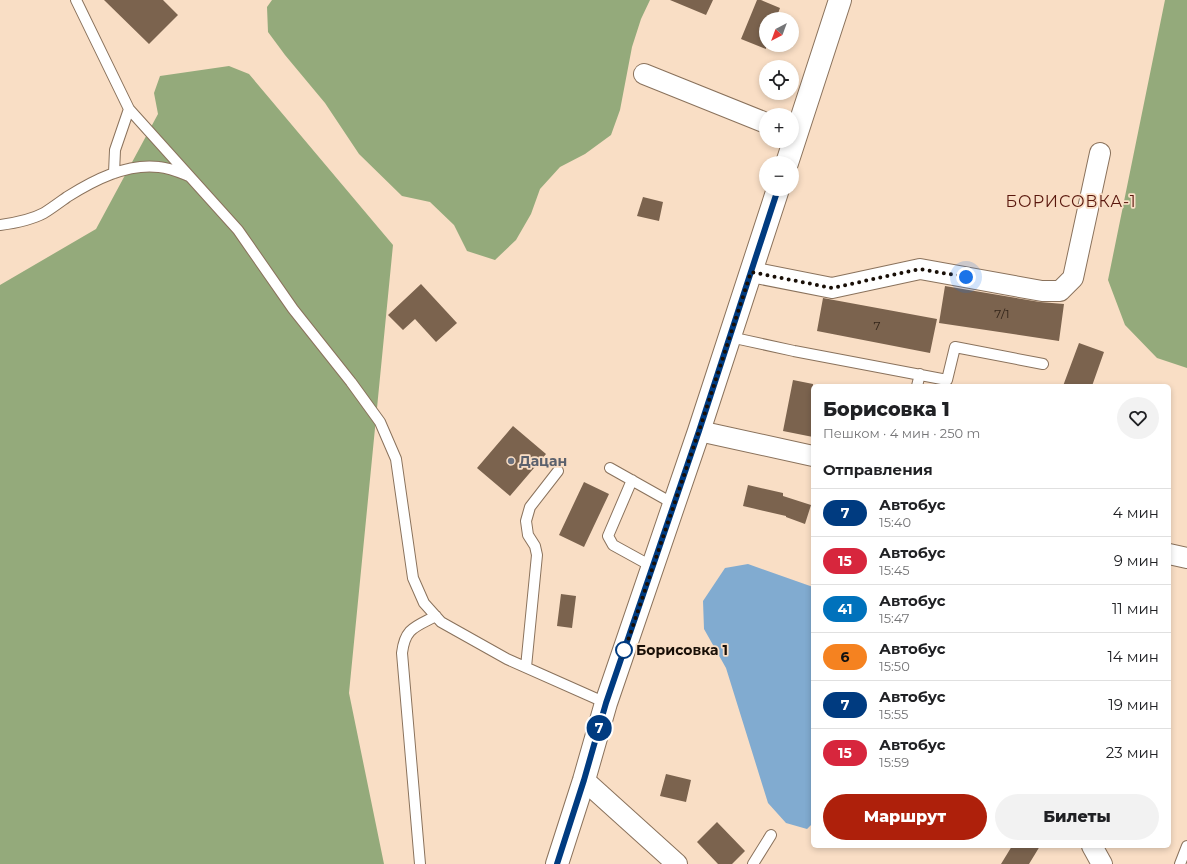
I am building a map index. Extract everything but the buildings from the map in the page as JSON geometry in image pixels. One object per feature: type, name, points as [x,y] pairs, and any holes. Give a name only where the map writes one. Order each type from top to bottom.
[{"type":"main road","points":[[799,119],[840,0]]},
{"type":"main road","points":[[557,864],[584,780],[606,703],[699,431],[776,196]]},
{"type":"street","points":[[644,74],[759,120]]},
{"type":"street","points":[[751,272],[832,288],[920,269],[1042,291],[1060,291],[1073,278],[1100,153]]},
{"type":"street","points":[[699,431],[811,456]]},
{"type":"street","points":[[1171,554],[1187,558]]},
{"type":"street","points":[[584,780],[677,864]]},
{"type":"street","points":[[1093,848],[1102,864]]},
{"type":"lane","points":[[76,0],[129,109],[238,230],[293,309],[351,382],[380,422],[396,459],[413,578],[424,603],[441,622],[506,659],[606,703]]},
{"type":"lane","points":[[114,173],[115,150],[129,109]]},
{"type":"lane","points":[[0,225],[15,223],[44,213],[68,196],[91,183],[114,173],[132,168],[159,167],[176,171],[191,177]]},
{"type":"lane","points":[[730,337],[794,351],[947,380],[955,347],[1043,364]]},
{"type":"lane","points":[[918,384],[920,374]]},
{"type":"lane","points":[[610,468],[674,504]]},
{"type":"lane","points":[[526,667],[537,555],[535,546],[528,535],[526,521],[530,506],[558,471]]},
{"type":"lane","points":[[632,480],[608,536],[613,544],[653,567]]},
{"type":"lane","points":[[420,864],[402,653],[404,641],[410,631],[436,616]]},
{"type":"lane","points":[[753,864],[771,834]]},
{"type":"lane","points":[[1180,864],[1187,846]]},
{"type":"green space","points":[[272,0],[650,0],[641,19],[632,47],[620,110],[611,135],[585,154],[560,167],[540,189],[531,214],[516,240],[495,260],[467,251],[454,225],[430,202],[402,196],[359,154],[325,103],[268,32],[267,7]]},
{"type":"green space","points":[[1165,0],[1187,0],[1187,368],[1157,358],[1125,325],[1108,280]]},
{"type":"green space","points":[[229,66],[249,74],[393,245],[349,693],[384,864],[0,864],[0,285],[96,229],[158,114],[154,93],[160,76]]},
{"type":"water","points":[[748,564],[811,586],[811,825],[807,829],[786,823],[768,803],[726,668],[704,629],[703,601],[725,568]]},
{"type":"bus line","name":"7","points":[[557,864],[584,780],[606,703],[699,431],[776,196]]},
{"type":"place","name":"Дацан","points":[[511,461]]},
{"type":"place","name":"Борисовка 1","points":[[624,650]]},
{"type":"district","name":"БОРИСОВКА-1","points":[[1071,201]]},
{"type":"route","points":[[624,650],[622,658],[751,272],[832,288],[920,269],[966,277]]}]
